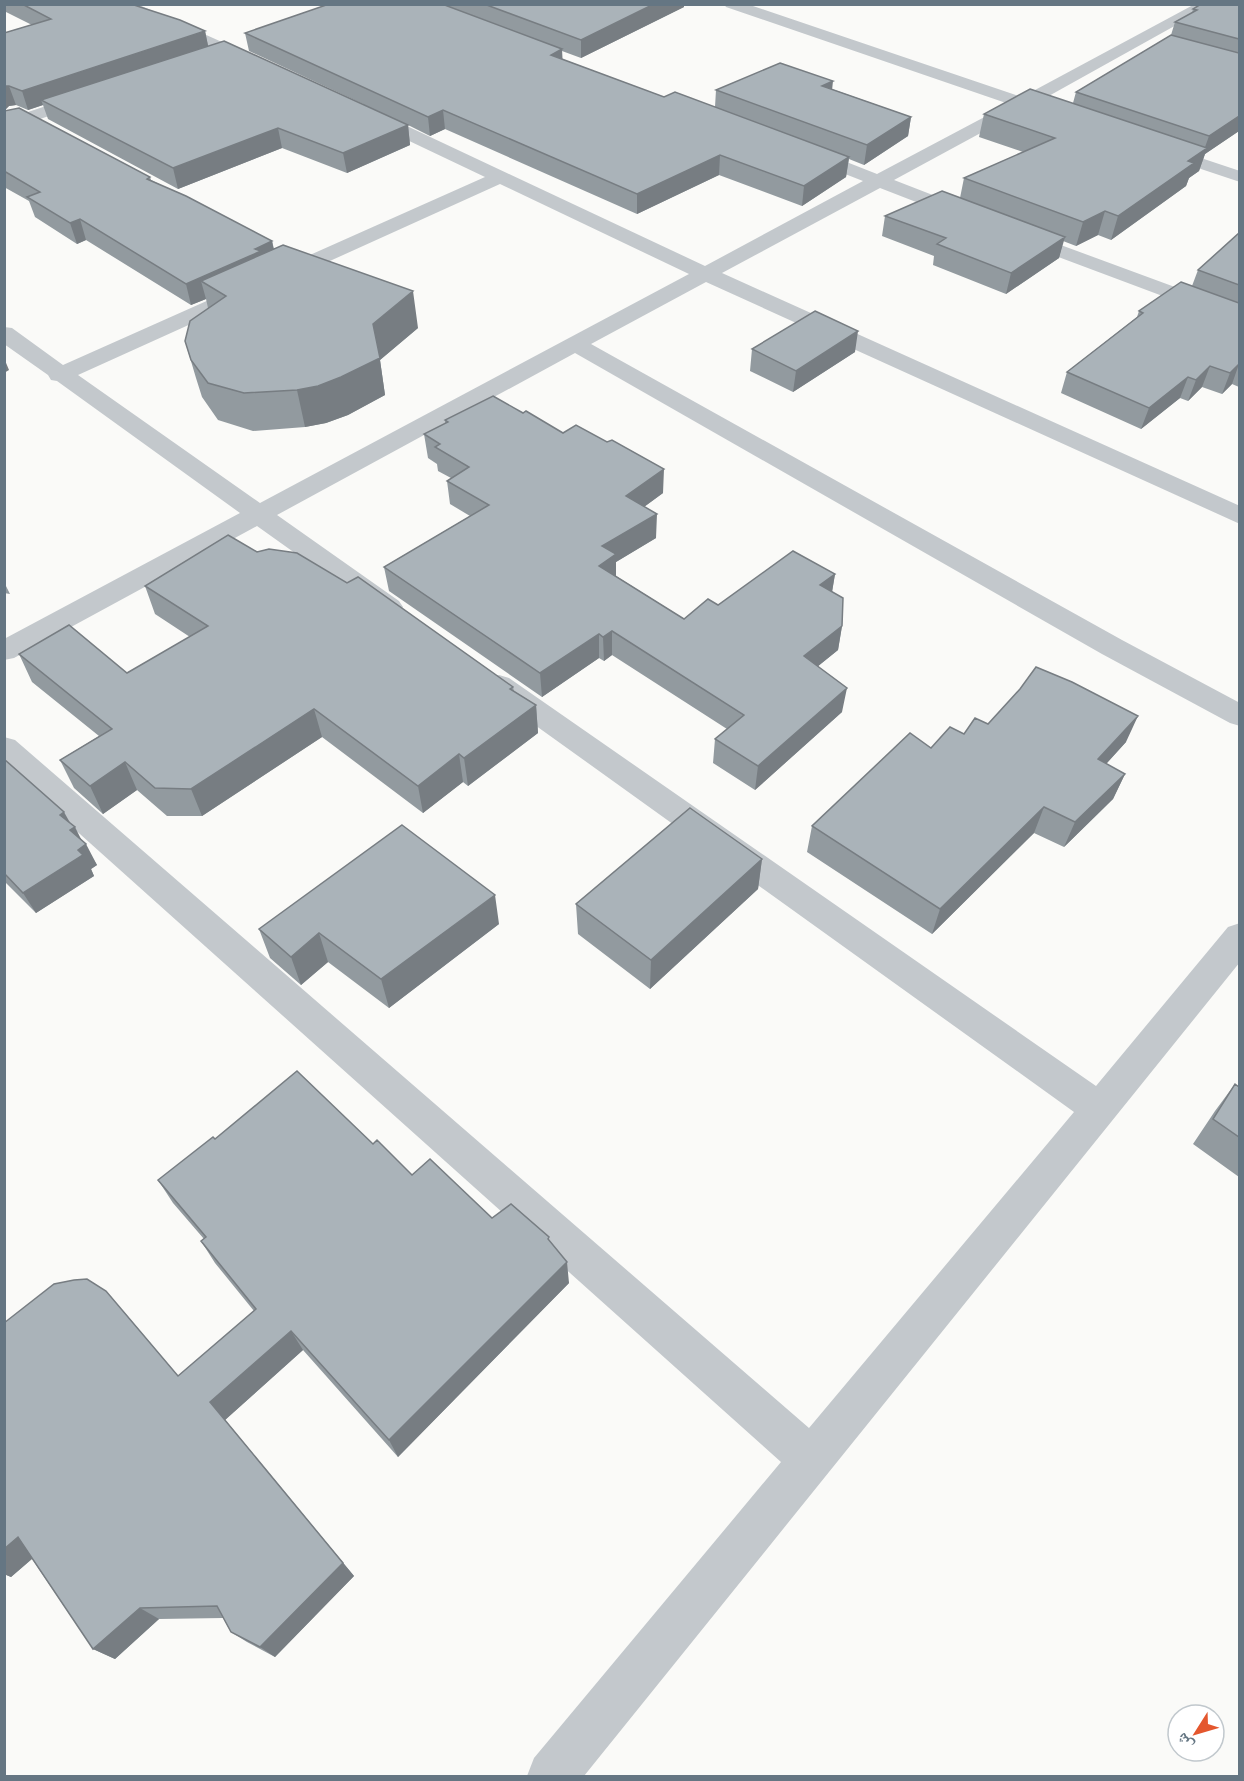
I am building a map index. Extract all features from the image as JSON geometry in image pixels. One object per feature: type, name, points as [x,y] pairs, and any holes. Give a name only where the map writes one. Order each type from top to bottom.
[{"type":"street","points":[[123,4],[276,72]]},
{"type":"street","points":[[731,4],[1050,112]]},
{"type":"street","points":[[4,651],[1207,4]]},
{"type":"street","points":[[1142,40],[1162,46]]},
{"type":"street","points":[[206,58],[250,43]]},
{"type":"street","points":[[4,126],[105,92]]},
{"type":"street","points":[[4,106],[46,129]]},
{"type":"street","points":[[350,107],[706,274],[1239,516]]},
{"type":"street","points":[[1139,142],[1239,177]]},
{"type":"street","points":[[791,146],[987,222]]},
{"type":"street","points":[[59,375],[500,177]]},
{"type":"street","points":[[1008,231],[1239,319]]},
{"type":"street","points":[[282,254],[302,265]]},
{"type":"street","points":[[4,333],[59,375],[414,625]]},
{"type":"street","points":[[575,344],[1112,647],[1239,716]]},
{"type":"street","points":[[473,667],[1098,1108]]},
{"type":"street","points":[[4,748],[811,1459]]},
{"type":"street","points":[[552,1776],[1239,937]]},
{"type":"building","points":[[22,4],[131,4],[205,31],[22,91],[4,86],[4,33],[51,19]]},
{"type":"building","points":[[329,4],[442,4],[562,49],[551,55],[664,97],[675,92],[849,157],[804,186],[720,155],[637,194],[443,110],[428,117],[245,33]]},
{"type":"building","points":[[484,4],[654,4],[581,40]]},
{"type":"building","points":[[1201,4],[1239,4],[1239,39],[1175,22],[1197,10],[1193,9]]},
{"type":"building","points":[[1171,35],[1239,53],[1239,116],[1209,136],[1076,92]]},
{"type":"building","points":[[224,41],[408,125],[343,153],[278,128],[173,168],[41,100]]},
{"type":"building","points":[[780,63],[833,81],[822,86],[911,117],[867,145],[716,90]]},
{"type":"building","points":[[1030,89],[1207,148],[1188,161],[1194,163],[1118,216],[1105,211],[1083,222],[964,178],[1055,138],[984,114]]},
{"type":"building","points":[[19,108],[150,177],[147,179],[186,196],[272,241],[255,249],[261,251],[186,284],[80,219],[70,223],[27,197],[40,192],[4,171],[4,111]]},
{"type":"building","points":[[942,191],[1065,237],[1011,273],[937,244],[946,238],[885,216]]},
{"type":"building","points":[[1239,233],[1239,285],[1198,270]]},
{"type":"building","points":[[283,245],[413,291],[373,324],[380,358],[318,386],[297,390],[244,393],[208,383],[191,360],[185,341],[190,321],[226,296],[201,281]]},
{"type":"building","points":[[1181,282],[1239,303],[1239,364],[1230,373],[1210,366],[1196,380],[1188,377],[1149,408],[1067,372],[1143,313],[1139,311]]},
{"type":"building","points":[[815,311],[858,331],[796,371],[752,349]]},
{"type":"building","points":[[493,396],[523,413],[526,411],[563,433],[576,425],[607,442],[612,440],[664,469],[626,496],[657,514],[602,546],[616,554],[599,566],[684,619],[708,599],[718,605],[793,551],[835,574],[820,585],[843,598],[842,626],[804,656],[847,688],[758,766],[715,739],[744,715],[612,631],[603,637],[599,634],[540,673],[384,567],[489,505],[447,481],[469,467],[435,447],[440,444],[424,434],[448,422],[445,420]]},
{"type":"building","points":[[228,535],[257,552],[269,549],[297,553],[347,583],[358,577],[513,687],[510,689],[536,705],[464,758],[459,754],[418,786],[314,709],[191,789],[155,788],[125,762],[90,786],[60,760],[112,729],[19,654],[69,625],[127,673],[208,626],[145,586]]},
{"type":"building","points":[[1036,667],[1072,682],[1138,716],[1098,759],[1125,774],[1075,822],[1044,807],[940,909],[812,826],[910,733],[931,748],[950,727],[964,734],[975,718],[988,724],[1020,689]]},
{"type":"building","points":[[4,759],[64,812],[60,815],[75,827],[70,830],[86,844],[78,850],[83,855],[23,893],[4,873]]},
{"type":"building","points":[[690,808],[762,859],[651,960],[576,904]]},
{"type":"building","points":[[402,825],[495,895],[381,979],[319,933],[291,957],[259,929]]},
{"type":"building","points":[[297,1071],[373,1144],[377,1140],[412,1175],[430,1159],[492,1218],[511,1204],[549,1237],[548,1239],[567,1262],[389,1440],[291,1331],[210,1402],[343,1563],[260,1647],[231,1632],[217,1606],[140,1608],[93,1649],[18,1537],[4,1549],[4,1323],[54,1284],[87,1279],[106,1291],[178,1376],[256,1309],[201,1241],[206,1237],[158,1180],[213,1137],[215,1139]]},
{"type":"building","points":[[1235,1084],[1239,1087],[1239,1137],[1213,1119]]}]
